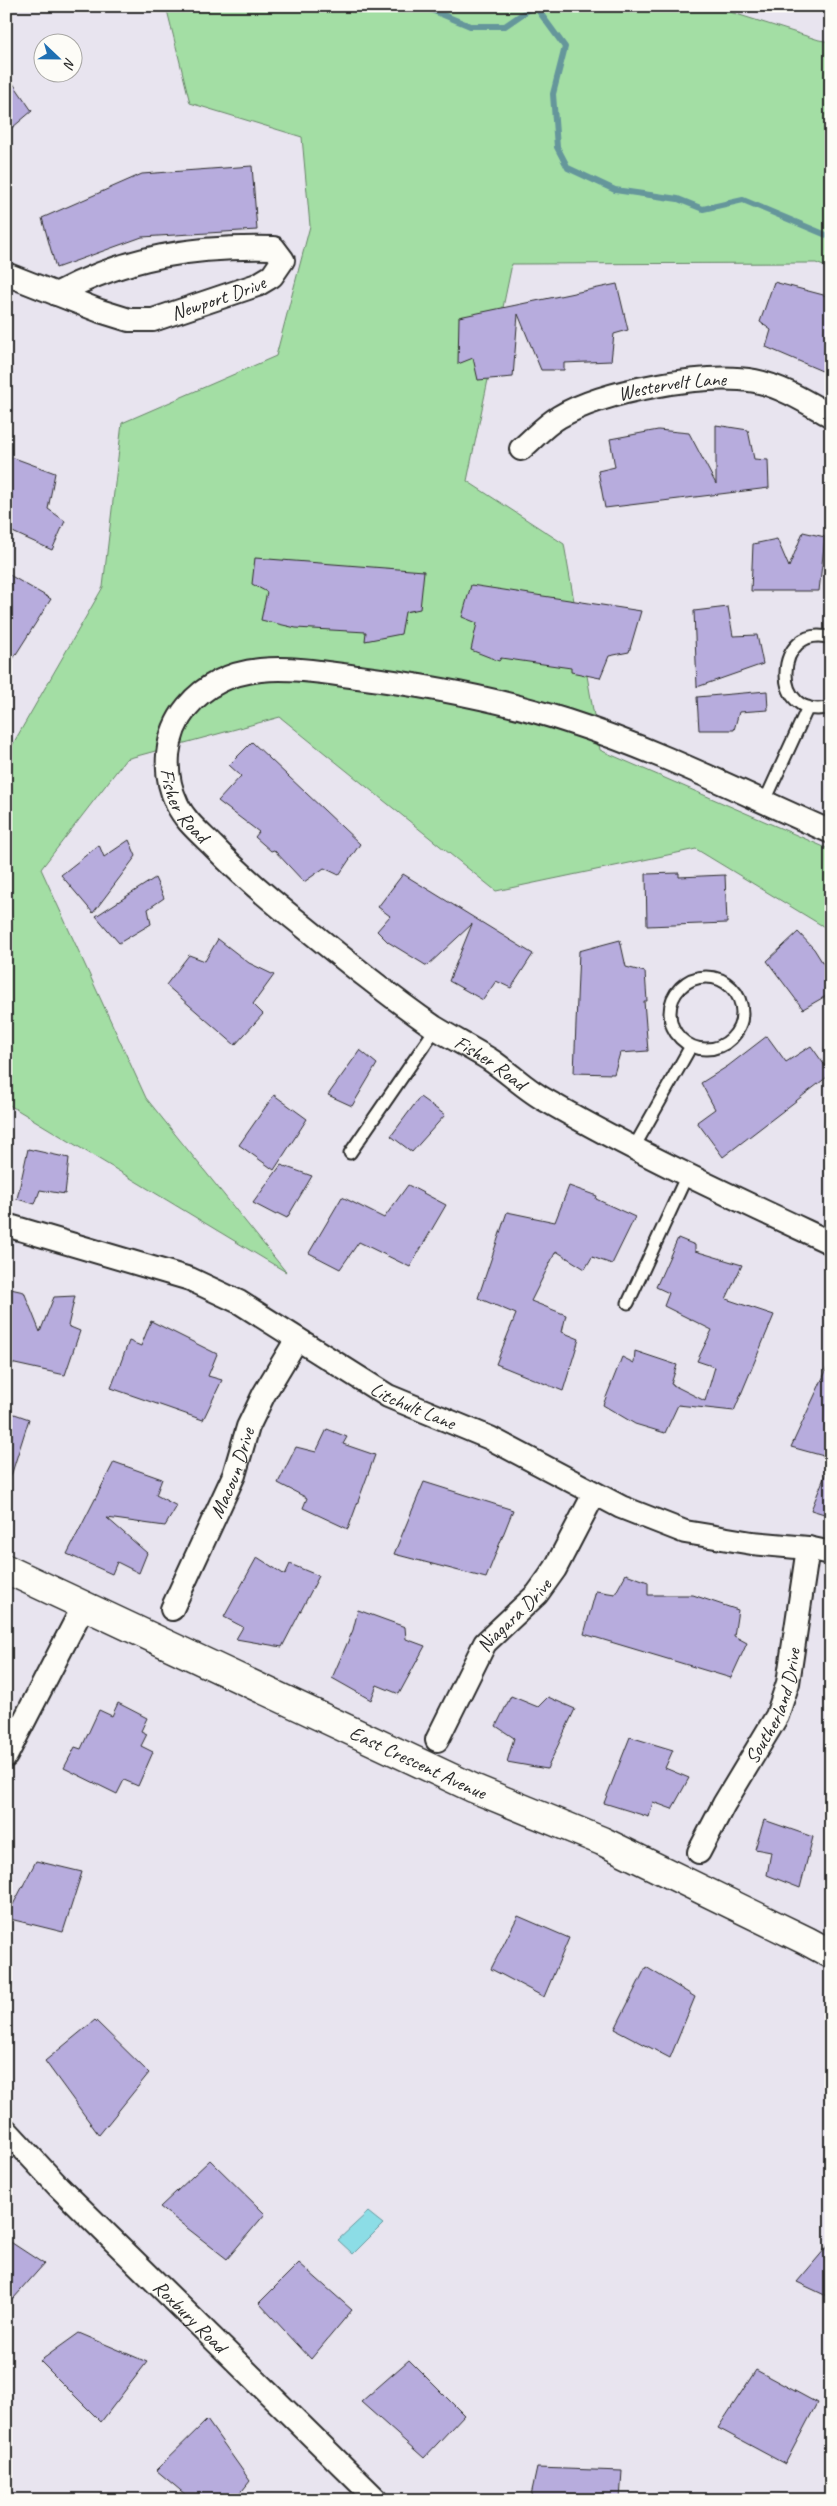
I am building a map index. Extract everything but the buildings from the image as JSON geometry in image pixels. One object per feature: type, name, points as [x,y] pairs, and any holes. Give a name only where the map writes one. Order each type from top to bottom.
[{"type":"street","name":"Newport Drive","points":[[6,274],[100,312],[129,320],[153,320],[257,285],[272,276],[283,260],[274,248],[225,247],[146,258],[74,285],[56,294]]},
{"type":"street","name":"Westervelt Lane","points":[[521,449],[558,418],[602,397],[719,377],[756,381],[798,397],[831,416]]},
{"type":"street","name":"Fisher Road","points":[[831,832],[634,745],[569,721],[501,702],[416,684],[301,669],[244,671],[222,680],[198,694],[176,720],[170,742],[168,760],[170,783],[177,804],[191,825],[250,885],[369,979],[436,1028],[490,1060],[542,1099],[633,1149],[831,1244]]},
{"type":"street","name":"Litchult Lane","points":[[6,1225],[190,1279],[239,1302],[388,1396],[490,1438],[550,1468],[594,1494],[685,1532],[752,1543],[808,1548],[831,1554]]},
{"type":"street","name":"Macoun Drive","points":[[172,1609],[234,1476],[248,1427],[264,1394],[297,1339]]},
{"type":"street","name":"Niagara Drive","points":[[437,1740],[471,1667],[485,1644],[537,1594],[555,1569],[594,1494]]},
{"type":"street","name":"Southerland Drive","points":[[699,1852],[724,1804],[777,1716],[788,1683],[808,1548]]},
{"type":"street","name":"East Crescent Avenue","points":[[6,1569],[473,1788],[602,1841],[831,1954]]},
{"type":"street","points":[[6,1756],[84,1605]]},
{"type":"street","name":"Roxbury Road","points":[[6,2130],[64,2193],[377,2500]]},
{"type":"lane","points":[[831,638],[816,637],[803,641],[790,653],[786,664],[786,684],[796,700],[808,707],[822,709],[831,707]]},
{"type":"lane","points":[[764,803],[808,707]]},
{"type":"lane","points":[[701,977],[724,982],[734,990],[739,1000],[741,1011],[737,1030],[722,1045],[703,1049],[691,1046],[680,1038],[673,1028],[670,1016],[674,997],[687,982],[701,977]]},
{"type":"lane","points":[[350,1153],[436,1028]]},
{"type":"lane","points":[[633,1149],[691,1046]]},
{"type":"lane","points":[[628,1303],[687,1175]]},
{"type":"green space","points":[[166,6],[711,6],[819,40],[831,42],[831,269],[816,263],[512,264],[467,481],[564,544],[600,750],[831,850],[831,931],[696,849],[496,891],[280,717],[126,759],[41,869],[146,1098],[286,1272],[6,1103],[6,756],[103,587],[122,423],[276,356],[310,226],[302,137],[190,103]]},
{"type":"water","points":[[368,2212],[383,2224],[353,2254],[338,2240]]},
{"type":"waterway","points":[[422,6],[470,26],[505,26],[534,6]]},
{"type":"waterway","points":[[535,6],[565,47],[553,94],[557,147],[568,168],[615,190],[678,199],[703,209],[743,200],[831,237]]}]
